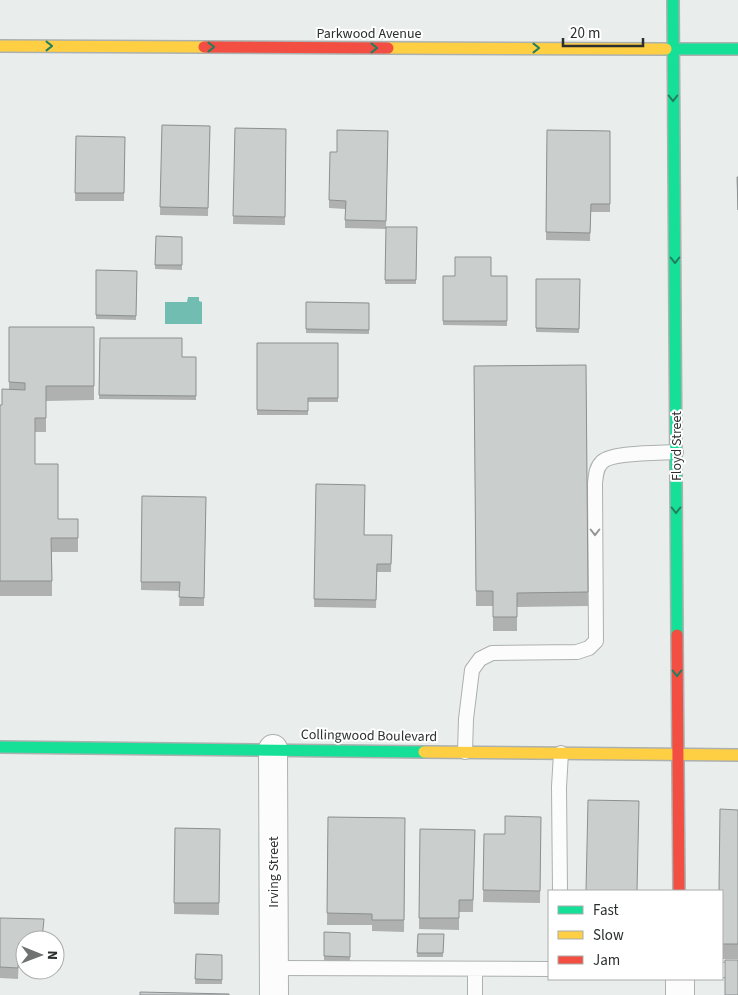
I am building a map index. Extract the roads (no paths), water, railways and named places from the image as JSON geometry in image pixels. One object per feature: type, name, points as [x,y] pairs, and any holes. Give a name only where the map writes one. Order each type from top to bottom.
[{"type":"street","name":"Floyd Street","points":[[672,0],[679,890]]},
{"type":"street","name":"Parkwood Avenue","points":[[0,46],[738,50]]},
{"type":"street","name":"Collingwood Boulevard","points":[[0,747],[738,755]]},
{"type":"street","name":"Irving Street","points":[[272,749],[274,995]]},
{"type":"street","points":[[680,980],[680,995]]},
{"type":"lane","points":[[465,752],[466,719],[472,670],[480,658],[492,653],[577,652],[589,648],[596,640],[596,470],[604,460],[615,456],[676,452]]},
{"type":"lane","points":[[560,890],[559,787],[561,753]]},
{"type":"lane","points":[[274,968],[548,969]]},
{"type":"lane","points":[[475,968],[475,995]]},
{"type":"lane","points":[[723,970],[738,970]]}]
